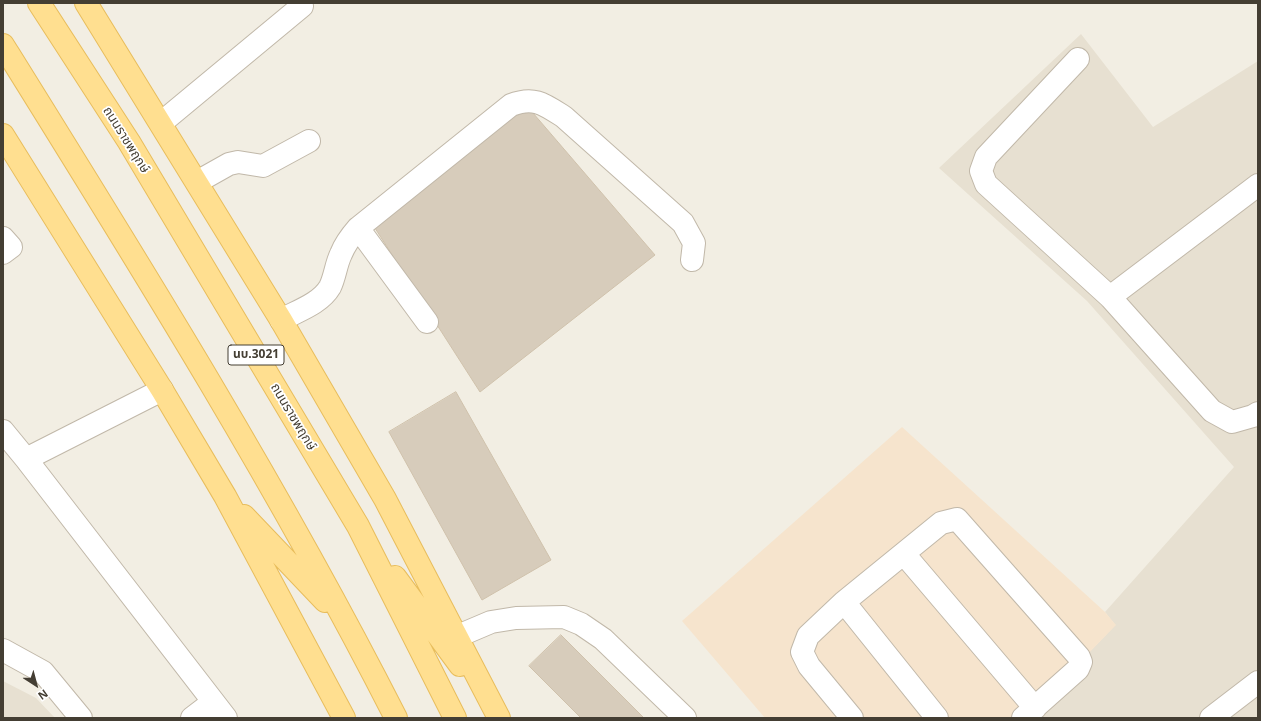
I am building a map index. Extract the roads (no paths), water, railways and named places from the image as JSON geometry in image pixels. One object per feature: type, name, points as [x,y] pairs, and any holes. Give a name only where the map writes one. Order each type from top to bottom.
[{"type":"main road","name":"ถนนราชพฤกษ์","points":[[39,3],[129,142],[358,526],[455,718]]},
{"type":"main road","name":"นบ.3021","points":[[86,3],[281,320],[386,499],[458,636],[497,715]]},
{"type":"main road","points":[[3,45],[167,309],[350,627],[396,718]]},
{"type":"main road","points":[[3,135],[162,390],[225,496],[344,718]]},
{"type":"main road","points":[[225,496],[350,627]]},
{"type":"main road","points":[[358,526],[497,715]]},
{"type":"street","points":[[161,123],[302,6]]},
{"type":"street","points":[[1078,58],[986,157],[981,172],[986,184],[1110,297],[1212,411],[1232,422],[1253,416],[1258,412]]},
{"type":"street","points":[[281,320],[308,306],[322,296],[330,286],[341,254],[349,239],[358,228],[511,106],[523,100],[544,104],[564,116],[683,223],[694,243],[692,260]]},
{"type":"street","points":[[197,182],[229,164],[238,162],[263,166],[309,141]]},
{"type":"street","points":[[1110,297],[1258,185]]},
{"type":"street","points":[[358,228],[427,322]]},
{"type":"street","points":[[3,238],[11,247],[3,253]]},
{"type":"street","points":[[26,459],[162,390]]},
{"type":"street","points":[[3,431],[219,710],[192,718]]},
{"type":"street","points":[[852,718],[809,666],[802,652],[808,636],[844,602],[942,523],[957,519],[1079,657],[1081,666],[1029,713],[904,554]]},
{"type":"street","points":[[844,602],[937,718]]},
{"type":"street","points":[[458,636],[491,622],[516,618],[564,617],[581,624],[603,639],[685,718]]},
{"type":"street","points":[[3,650],[43,672],[81,718]]},
{"type":"street","points":[[1211,718],[1258,682]]}]
